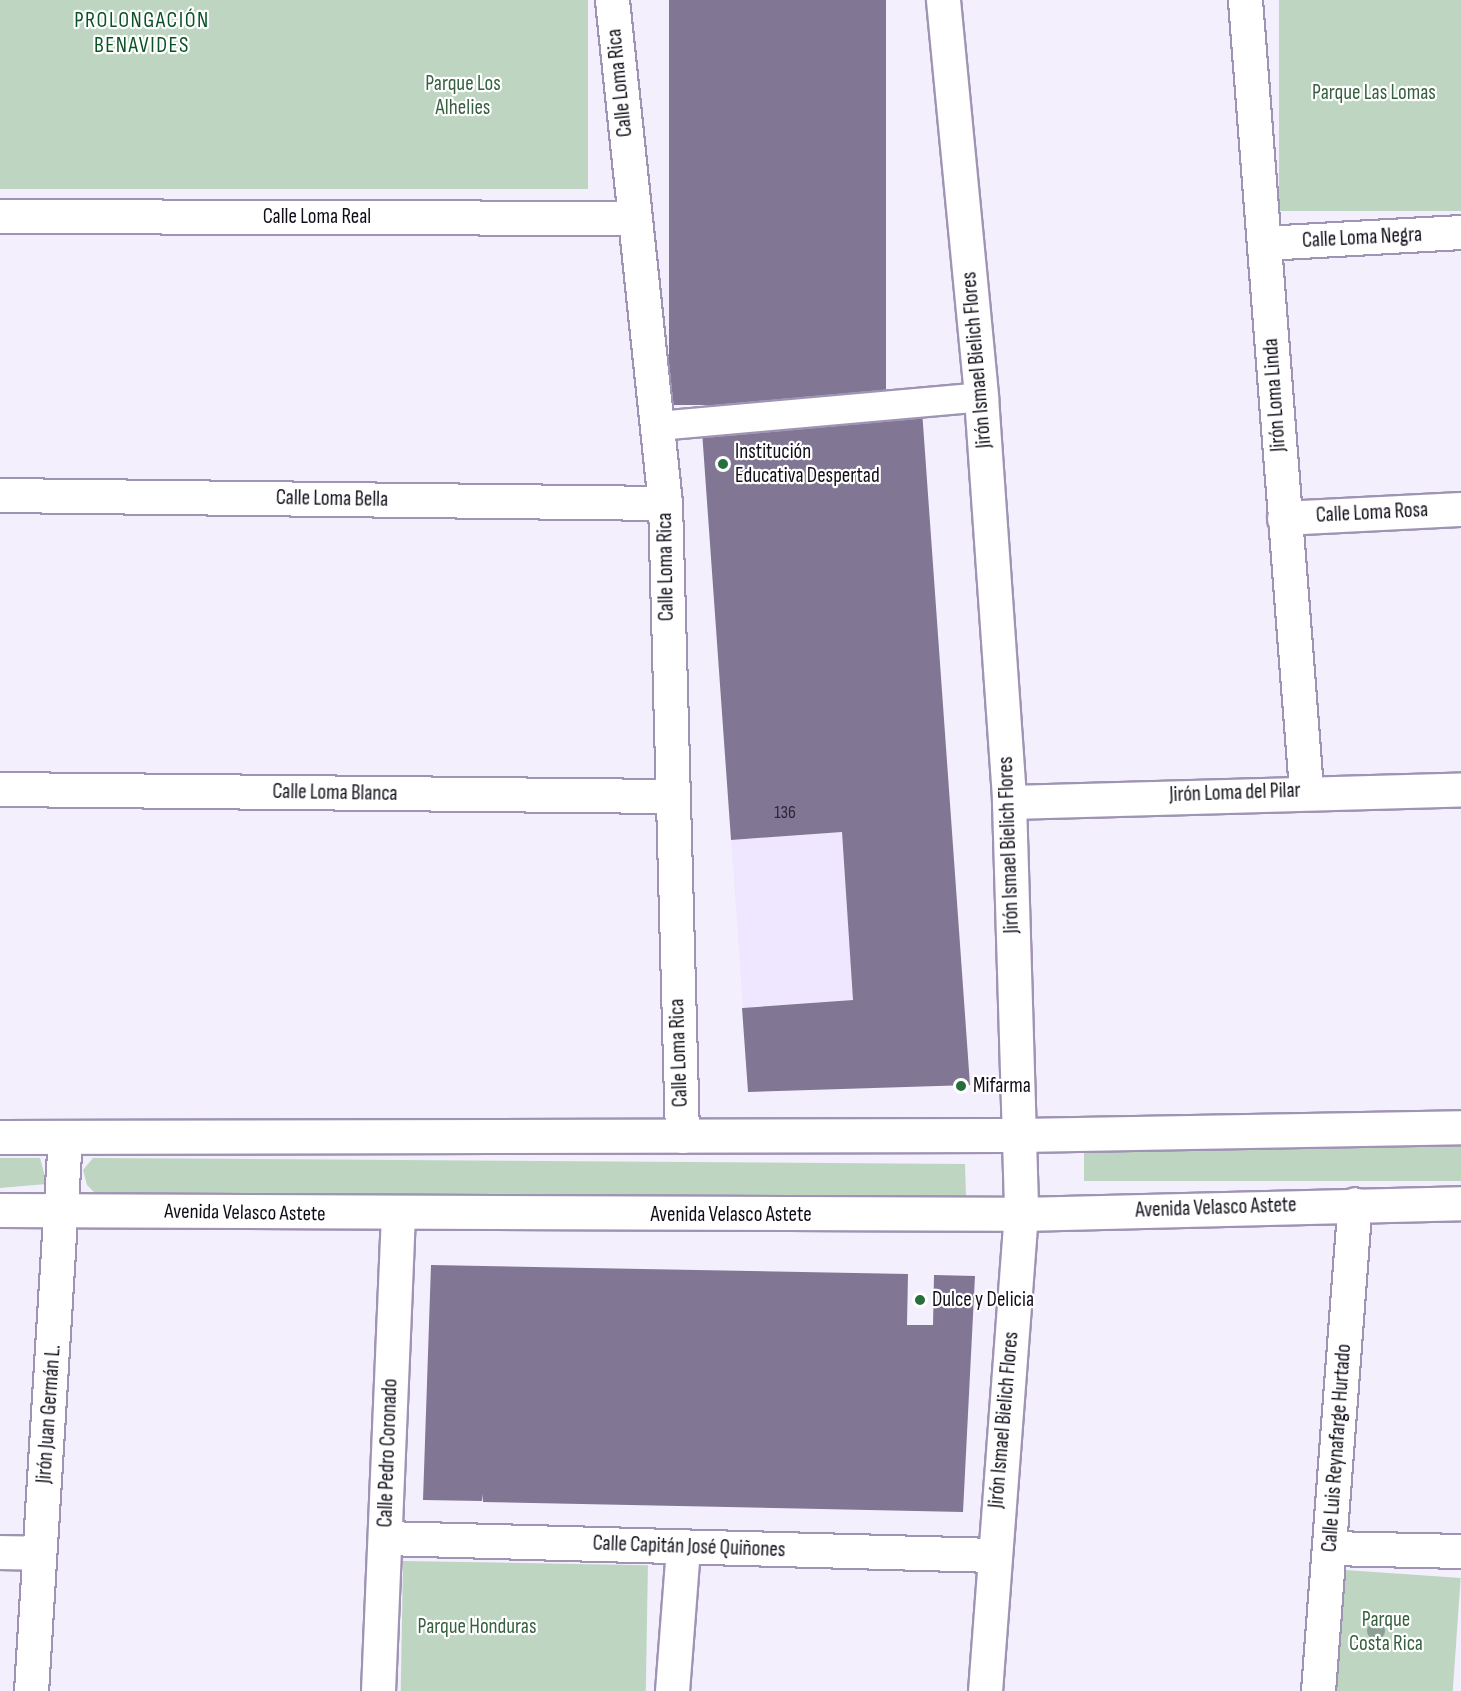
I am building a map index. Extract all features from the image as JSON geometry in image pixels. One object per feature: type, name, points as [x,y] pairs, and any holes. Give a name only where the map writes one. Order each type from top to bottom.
[{"type":"street","name":"Calle Loma Rica","points":[[612,0],[633,218],[665,502],[670,795],[682,1136]]},
{"type":"street","name":"Jirón Ismael Bielich Flores","points":[[943,0],[981,397],[1009,802],[1020,1135],[1021,1214],[993,1555],[985,1691]]},
{"type":"street","name":"Jirón Loma Linda","points":[[1245,0],[1306,790]]},
{"type":"street","name":"Calle Loma Real","points":[[0,216],[633,218]]},
{"type":"street","name":"Calle Loma Negra","points":[[1263,243],[1461,232]]},
{"type":"street","points":[[658,426],[981,397]]},
{"type":"street","name":"Calle Loma Bella","points":[[0,495],[665,502]]},
{"type":"street","name":"Calle Loma Rosa","points":[[1284,518],[1461,509]]},
{"type":"street","name":"Calle Loma Blanca","points":[[0,789],[670,795]]},
{"type":"street","name":"Jirón Loma del Pilar","points":[[1009,802],[1306,790],[1461,789]]},
{"type":"street","points":[[0,1137],[1020,1135],[1461,1127]]},
{"type":"street","name":"Jirón Juan Germán L.","points":[[30,1691],[65,1137]]},
{"type":"street","name":"Avenida Velasco Astete","points":[[0,1210],[398,1215],[1021,1214],[1461,1203]]},
{"type":"street","name":"Calle Luis Reynafarge Hurtado","points":[[1318,1691],[1355,1204]]},
{"type":"street","name":"Calle Pedro Coronado","points":[[378,1691],[398,1215]]},
{"type":"street","name":"Calle Capitán José Quiñones","points":[[385,1538],[993,1555]]},
{"type":"street","points":[[672,1691],[683,1546]]},
{"type":"street","points":[[1329,1548],[1461,1551]]},
{"type":"street","points":[[0,1552],[39,1553]]},
{"type":"shaded area","points":[[842,832],[854,1000],[743,1007],[731,840]]},
{"type":"green space","name":"Parque Los Alhelies","points":[[0,0],[588,0],[588,189],[0,189]]},
{"type":"green space","name":"Parque Las Lomas","points":[[1279,0],[1461,0],[1461,211],[1279,211]]},
{"type":"green space","points":[[1084,1145],[1461,1145],[1461,1181],[1084,1181]]},
{"type":"green space","points":[[0,1158],[40,1158],[47,1184],[0,1188]]},
{"type":"green space","points":[[93,1158],[965,1164],[966,1196],[100,1198],[87,1185],[83,1170]]},
{"type":"green space","name":"Parque Honduras","points":[[403,1561],[648,1565],[646,1691],[401,1691]]},
{"type":"green space","name":"Parque Costa Rica","points":[[1331,1569],[1461,1578],[1453,1691],[1322,1691]]},
{"type":"building","points":[[669,0],[886,0],[886,405],[669,405]]},
{"type":"building","points":[[922,410],[970,1085],[748,1092],[742,1008],[853,1000],[842,832],[731,840],[702,431]]},
{"type":"building","points":[[431,1265],[908,1274],[907,1325],[933,1325],[934,1275],[975,1276],[963,1512],[483,1502],[483,1494],[482,1501],[423,1500]]},
{"type":"place","name":"Institución Educativa Despertad","points":[[723,464]]},
{"type":"place","name":"Mifarma","points":[[961,1086]]},
{"type":"place","name":"Dulce y Delicia","points":[[920,1300]]},
{"type":"district","name":"PROLONGACIÓN BENAVIDES","points":[[142,32]]}]
